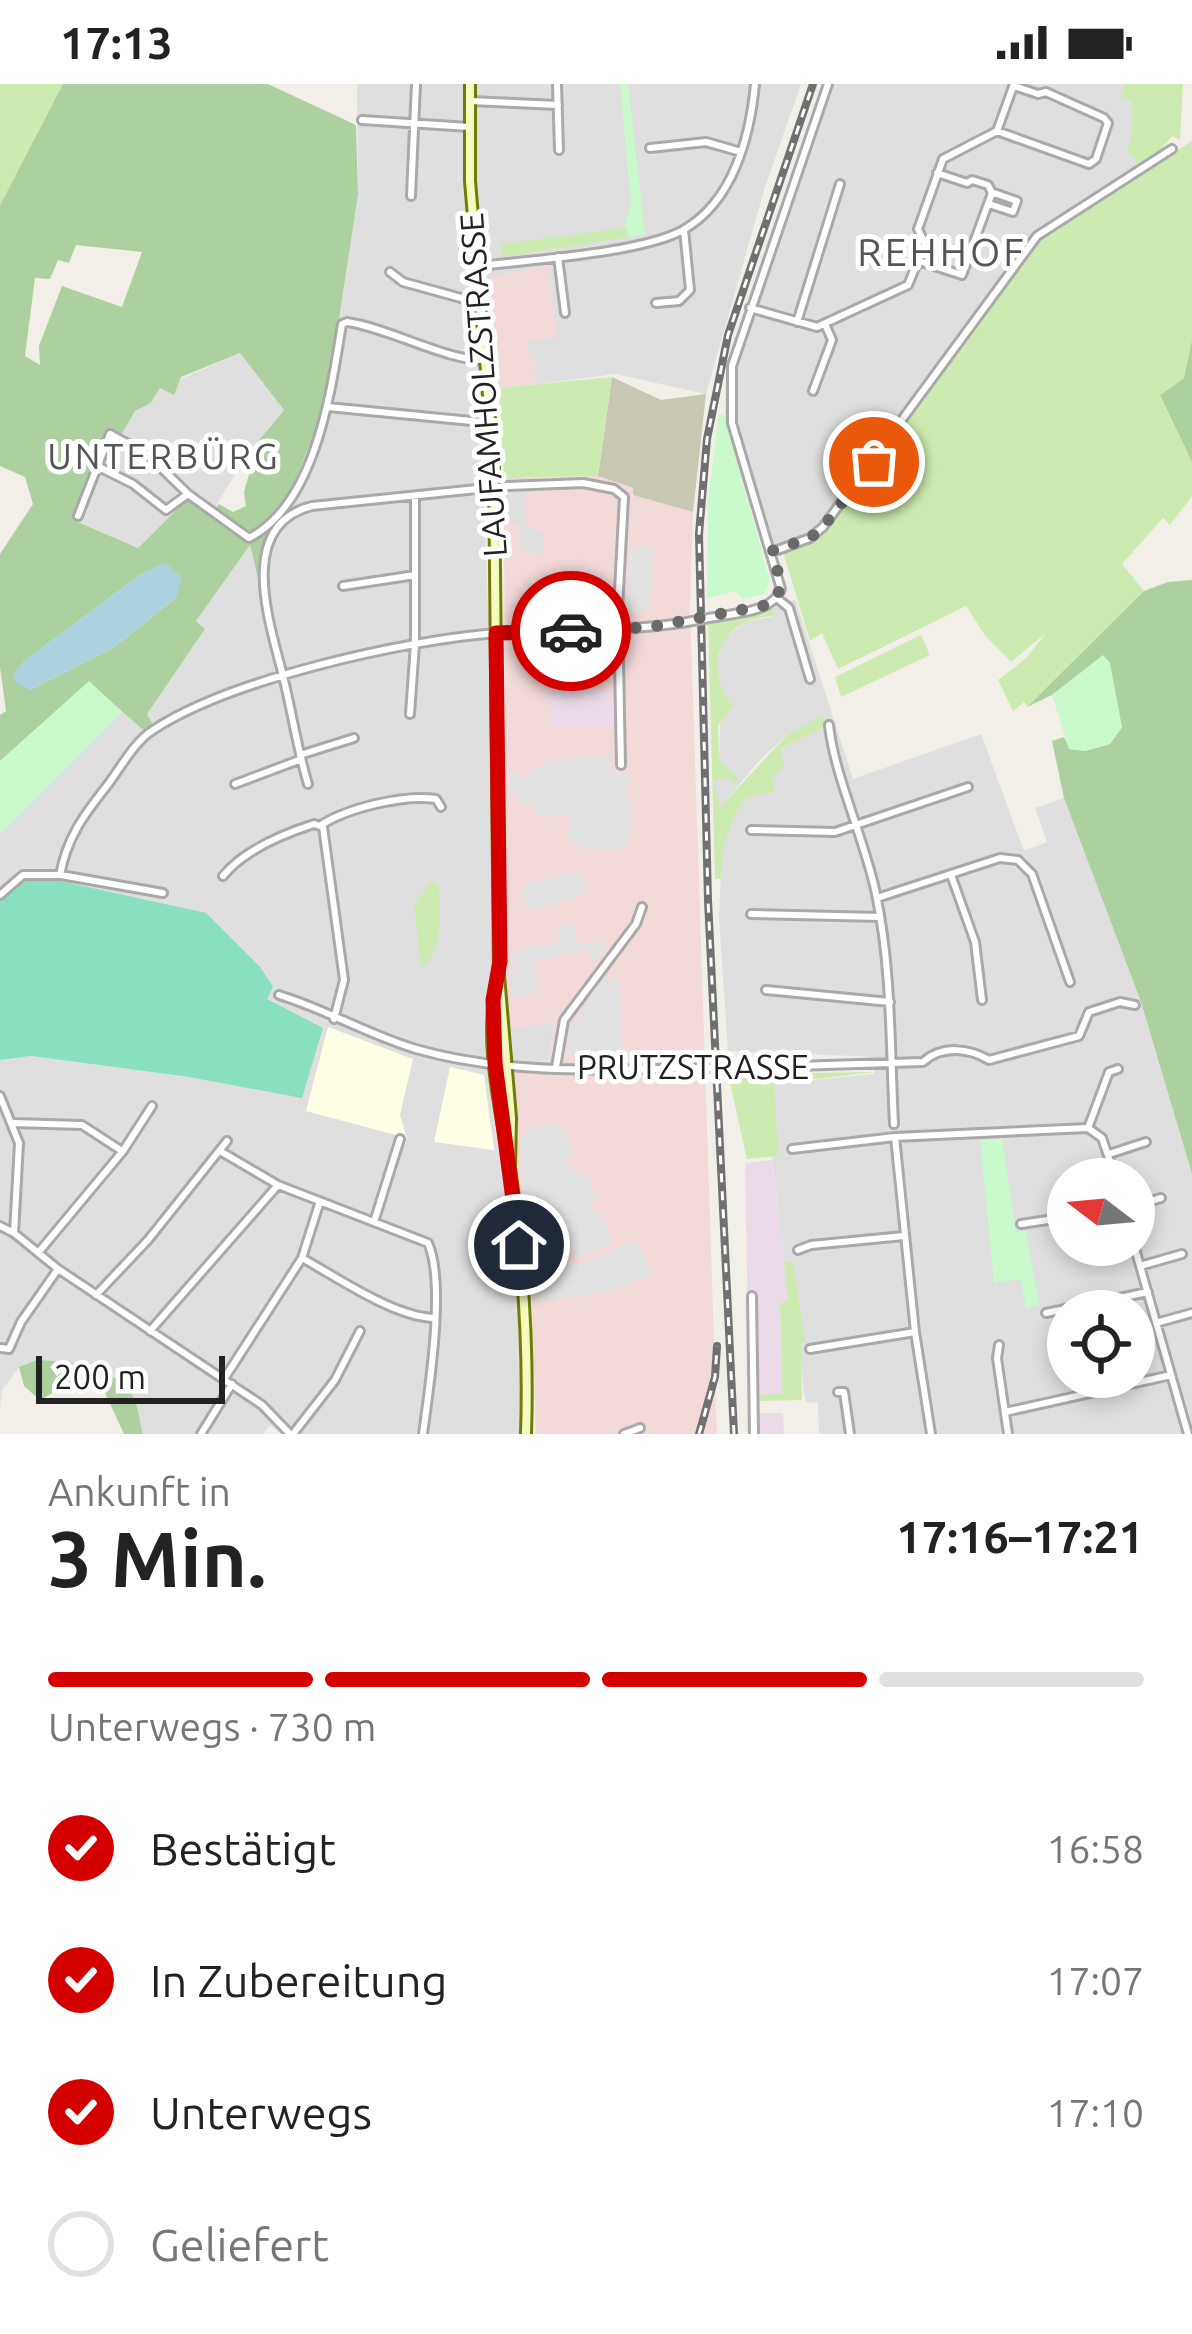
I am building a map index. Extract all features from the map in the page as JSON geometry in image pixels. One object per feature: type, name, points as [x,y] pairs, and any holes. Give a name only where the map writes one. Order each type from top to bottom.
[{"type":"main road","name":"LAUFAMHOLZSTRASSE","points":[[470,84],[469,173],[492,423],[499,975],[510,1168]]},
{"type":"main road","name":"LAUFAMHOLZSTRASSE","points":[[499,975],[493,1000],[495,1063],[527,1327],[526,1434]]},
{"type":"street","points":[[411,196],[416,84]]},
{"type":"street","points":[[557,84],[559,150]]},
{"type":"street","points":[[479,266],[633,245],[684,230],[719,196],[741,152],[755,84]]},
{"type":"street","points":[[60,875],[65,846],[77,824],[152,730],[229,693],[415,644],[496,633],[681,622],[778,599],[782,589],[732,423],[732,366],[828,84]]},
{"type":"street","points":[[749,308],[818,328],[908,285],[925,244],[918,229],[943,159],[997,131],[1014,85],[1038,94],[1046,92],[1108,123],[1096,159],[1089,164],[997,131]]},
{"type":"street","points":[[470,101],[558,105]]},
{"type":"street","points":[[362,120],[470,127]]},
{"type":"street","points":[[650,148],[706,142],[741,152]]},
{"type":"street","points":[[772,551],[810,538],[823,527],[1045,228],[1172,148]]},
{"type":"street","points":[[919,261],[962,275],[992,193],[988,185],[937,173]]},
{"type":"street","points":[[797,322],[840,184]]},
{"type":"street","points":[[989,204],[1013,212],[1017,201],[992,193]]},
{"type":"street","points":[[656,303],[679,301],[690,290],[684,230]]},
{"type":"street","points":[[558,256],[565,313]]},
{"type":"street","points":[[390,272],[403,282],[460,301],[483,302]]},
{"type":"street","points":[[78,516],[110,434],[148,455],[188,494],[249,538],[266,530],[314,451],[328,407],[342,325],[354,322],[488,361]]},
{"type":"street","points":[[813,391],[832,340],[825,324]]},
{"type":"street","points":[[328,407],[492,423]]},
{"type":"street","points":[[97,466],[133,484],[166,510],[188,494]]},
{"type":"street","points":[[308,784],[262,586],[272,537],[303,508],[494,488],[597,483],[620,492],[625,504],[619,629],[621,765]]},
{"type":"street","points":[[291,494],[303,508]]},
{"type":"street","points":[[410,714],[415,497]]},
{"type":"street","points":[[343,586],[416,575]]},
{"type":"street","points":[[778,599],[788,608],[810,679]]},
{"type":"street","points":[[829,725],[877,898],[890,1002],[895,1124]]},
{"type":"street","points":[[235,784],[354,738]]},
{"type":"street","points":[[751,830],[825,833],[968,787]]},
{"type":"street","points":[[224,876],[269,842],[356,809],[427,797],[436,799],[441,807]]},
{"type":"street","points":[[321,825],[344,980],[334,1019]]},
{"type":"street","points":[[877,898],[1007,857],[1029,868],[1070,982]]},
{"type":"street","points":[[0,895],[22,875],[60,875],[164,893]]},
{"type":"street","points":[[951,875],[975,942],[982,1000]]},
{"type":"street","points":[[556,1067],[564,1020],[636,924],[642,907]]},
{"type":"street","points":[[751,914],[880,917]]},
{"type":"street","points":[[766,990],[890,1002]]},
{"type":"street","name":"PRUTZSTRASSE","points":[[279,995],[412,1048],[506,1065],[556,1067],[891,1065],[970,1049],[989,1060],[1078,1036],[1089,1012],[1120,1002],[1135,1005]]},
{"type":"street","points":[[1088,1128],[1108,1072],[1118,1069]]},
{"type":"street","points":[[0,1096],[19,1143],[14,1233]]},
{"type":"street","points":[[38,1253],[123,1151],[152,1106]]},
{"type":"street","points":[[14,1123],[82,1125],[123,1151]]},
{"type":"street","points":[[792,1149],[895,1137],[1088,1128],[1102,1138],[1110,1158]]},
{"type":"street","points":[[895,1137],[915,1332],[931,1434]]},
{"type":"street","points":[[374,1222],[400,1139]]},
{"type":"street","points":[[97,1295],[227,1141]]},
{"type":"street","points":[[1109,1154],[1146,1142]]},
{"type":"street","points":[[220,1151],[278,1185],[429,1245],[434,1351],[423,1434]]},
{"type":"street","points":[[150,1331],[278,1185]]},
{"type":"street","points":[[1155,1200],[1161,1198]]},
{"type":"street","points":[[224,1379],[302,1258],[320,1201]]},
{"type":"street","points":[[1021,1224],[1047,1220]]},
{"type":"street","points":[[0,1226],[262,1405],[291,1434],[335,1380],[360,1331]]},
{"type":"street","points":[[798,1250],[904,1236]]},
{"type":"street","points":[[1155,1262],[1182,1254]]},
{"type":"street","points":[[302,1258],[369,1295],[421,1318],[434,1318]]},
{"type":"street","points":[[1140,1266],[1147,1290]]},
{"type":"street","points":[[0,1348],[9,1349],[21,1322],[58,1269]]},
{"type":"street","points":[[752,1295],[754,1434]]},
{"type":"street","points":[[1156,1323],[1192,1312]]},
{"type":"street","points":[[1155,1319],[1188,1434]]},
{"type":"street","points":[[810,1348],[915,1332]]},
{"type":"street","points":[[999,1345],[1008,1434]]},
{"type":"street","points":[[1005,1412],[1171,1375]]},
{"type":"street","points":[[201,1434],[232,1384]]},
{"type":"street","points":[[838,1393],[844,1392],[850,1434]]},
{"type":"street","points":[[624,1434],[640,1428]]},
{"type":"shaded area","points":[[357,84],[801,84],[765,187],[706,394],[616,374],[537,384],[534,355],[528,355],[527,341],[556,337],[548,266],[472,283],[480,383],[503,1030],[554,1021],[548,1065],[505,1068],[523,1385],[519,1434],[281,1434],[270,1425],[263,1434],[143,1434],[121,1380],[19,1367],[2,1390],[0,1408],[0,1060],[31,1056],[188,1077],[0,900],[0,834],[122,712],[144,731],[147,714],[205,629],[196,621],[250,545],[258,578],[263,545],[286,515],[287,501],[326,404],[358,195]]},
{"type":"shaded area","points":[[825,84],[1125,84],[1121,97],[1132,101],[1132,135],[1126,153],[1134,156],[1138,171],[1045,229],[826,525],[806,543],[766,556],[725,423],[726,365]]},
{"type":"shaded area","points":[[548,266],[557,337],[527,342],[528,354],[534,354],[537,384],[499,388],[490,281],[494,276]]},
{"type":"shaded area","points":[[240,353],[284,410],[247,455],[211,514],[188,497],[138,548],[73,520],[109,431],[121,434],[135,411],[151,403],[160,388]]},
{"type":"shaded area","points":[[612,377],[661,400],[706,394],[693,512],[633,495],[633,488],[598,476]]},
{"type":"shaded area","points":[[598,476],[633,488],[634,495],[693,512],[690,606],[717,1434],[536,1434],[531,1270],[566,1264],[541,1201],[521,1204],[509,1066],[548,1065],[554,1023],[507,1030],[504,523],[519,523],[520,549],[544,553],[544,533],[526,526],[526,478]]},
{"type":"shaded area","points":[[504,478],[526,478],[526,526],[544,533],[544,553],[519,549],[519,524],[504,523]]},
{"type":"shaded area","points":[[630,546],[653,548],[650,610],[626,611]]},
{"type":"shaded area","points":[[795,599],[853,779],[981,734],[1024,851],[1047,842],[1035,808],[1064,798],[1141,1002],[1192,1174],[1192,1434],[819,1434],[818,1403],[806,1402],[804,1394],[792,1261],[784,1262],[772,1157],[779,1155],[773,1084],[874,1074],[877,1057],[728,1051],[719,918],[722,850],[732,817],[771,776],[781,749],[826,726],[823,716],[788,734],[720,808],[713,781],[728,777],[719,760],[721,692],[716,666],[723,640],[745,622],[774,616],[772,609]]},
{"type":"shaded area","points":[[616,691],[616,727],[551,728],[550,692]]},
{"type":"shaded area","points":[[612,755],[612,774],[630,774],[626,796],[631,797],[632,834],[625,835],[625,849],[581,850],[580,843],[570,843],[569,815],[533,815],[533,804],[517,804],[515,792],[510,792],[509,771],[520,771],[521,779],[529,778],[529,770],[544,766],[544,761]]},
{"type":"shaded area","points":[[580,871],[587,894],[534,910],[526,905],[526,884]]},
{"type":"shaded area","points":[[572,922],[578,946],[602,940],[605,953],[591,963],[587,948],[532,963],[539,992],[511,1000],[513,952],[561,940],[557,926]]},
{"type":"shaded area","points":[[620,979],[622,1053],[567,1055],[568,1032],[600,980]]},
{"type":"shaded area","points":[[328,1027],[413,1059],[400,1115],[407,1138],[306,1111]]},
{"type":"shaded area","points":[[450,1067],[484,1075],[494,1150],[434,1142]]},
{"type":"shaded area","points":[[555,1122],[575,1153],[565,1158],[568,1169],[587,1176],[596,1199],[590,1203],[594,1213],[600,1211],[614,1242],[575,1257],[566,1236],[558,1238],[547,1201],[525,1198],[520,1139],[527,1130]]},
{"type":"shaded area","points":[[772,1160],[789,1302],[780,1303],[782,1395],[757,1396],[757,1413],[783,1413],[784,1434],[750,1434],[745,1163]]},
{"type":"shaded area","points":[[637,1240],[652,1274],[612,1291],[535,1302],[532,1271],[587,1262]]},
{"type":"green space","points":[[0,84],[63,84],[0,205]]},
{"type":"green space","points":[[63,84],[268,84],[356,125],[358,195],[326,404],[287,501],[268,530],[259,582],[250,545],[196,621],[205,629],[147,714],[152,723],[144,731],[89,682],[0,761],[0,715],[6,711],[0,667],[0,554],[33,504],[25,477],[0,466],[0,205]],"holes":[[[76,245],[142,252],[122,307],[62,286],[39,346],[40,365],[25,356],[35,278],[50,279],[58,260],[69,263]],[[240,353],[284,410],[247,455],[255,453],[244,492],[246,506],[233,512],[219,504],[211,514],[189,497],[138,548],[73,520],[108,432],[121,435],[135,411],[151,403],[160,388],[174,395],[181,377]],[[142,573],[176,598],[113,648],[30,690],[23,662]]]},
{"type":"green space","points":[[620,84],[628,84],[645,234],[630,237],[625,228],[631,202]]},
{"type":"green space","points":[[1125,84],[1183,84],[1180,140],[1172,136],[1159,152],[1136,166],[1134,156],[1126,153],[1132,135],[1132,101],[1121,97]]},
{"type":"green space","points":[[1192,141],[1192,340],[1184,378],[1160,395],[1192,462],[1192,496],[1170,525],[1163,518],[1122,564],[1144,591],[1027,707],[1024,702],[1013,711],[998,680],[1025,659],[1046,633],[1011,662],[986,637],[966,606],[838,669],[822,633],[810,641],[783,552],[823,534],[1046,232]]},
{"type":"green space","points":[[625,228],[630,237],[503,257],[501,244]]},
{"type":"green space","points":[[1192,340],[1192,462],[1160,395],[1184,378]]},
{"type":"green space","points":[[612,377],[598,476],[504,478],[499,388]]},
{"type":"green space","points":[[719,414],[724,415],[770,582],[764,594],[743,599],[735,591],[707,598],[708,501]]},
{"type":"green space","points":[[1192,580],[1192,1174],[1141,1002],[1064,798],[1052,741],[1064,737],[1070,749],[1085,751],[1110,744],[1122,727],[1103,656],[1052,695],[1027,707],[1144,591]]},
{"type":"green space","points":[[772,609],[775,615],[735,629],[721,648],[720,683],[733,705],[718,726],[719,760],[738,779],[734,783],[728,777],[713,781],[720,807],[788,734],[823,715],[826,726],[781,749],[784,767],[772,776],[775,791],[746,798],[727,837],[721,879],[715,879],[708,623]]},
{"type":"green space","points":[[921,635],[930,655],[841,697],[835,677]]},
{"type":"green space","points":[[1103,655],[1110,663],[1122,727],[1109,744],[1085,751],[1069,749],[1052,695]]},
{"type":"green space","points":[[89,681],[122,712],[0,834],[0,761]]},
{"type":"green space","points":[[33,875],[206,913],[260,967],[273,987],[267,999],[323,1028],[302,1098],[31,1056],[0,1060],[0,900]]},
{"type":"green space","points":[[431,881],[439,887],[439,931],[434,952],[421,969],[414,905]]},
{"type":"green space","points":[[875,1072],[774,1084],[779,1156],[747,1159],[728,1074]]},
{"type":"green space","points":[[1002,1139],[1016,1232],[1026,1230],[1039,1305],[1026,1308],[1021,1279],[994,1283],[980,1140]]},
{"type":"green space","points":[[793,1261],[805,1342],[801,1343],[802,1400],[757,1401],[757,1395],[782,1394],[780,1303],[788,1301],[784,1262]]},
{"type":"green space","points":[[37,1360],[77,1364],[116,1378],[133,1396],[143,1434],[124,1434],[101,1384],[62,1388],[40,1400],[24,1386],[19,1367]]},
{"type":"water","points":[[166,563],[182,578],[176,598],[113,648],[30,690],[16,683],[13,676],[23,662],[142,573]]},
{"type":"railway","points":[[734,1434],[708,900],[699,534],[707,439],[728,335],[813,84]]},
{"type":"railway","points":[[699,1434],[715,1377],[717,1346]]},
{"type":"way so far","points":[[571,631],[650,627],[742,612],[778,599],[782,589],[772,551],[810,538],[823,527],[874,462]]},
{"type":"district","name":"REHHOF","points":[[942,252]]},
{"type":"district","name":"UNTERBÜRG","points":[[164,456]]},
{"type":"route","points":[[519,1245],[494,1047],[493,1000],[500,961],[496,633],[571,631]]}]
